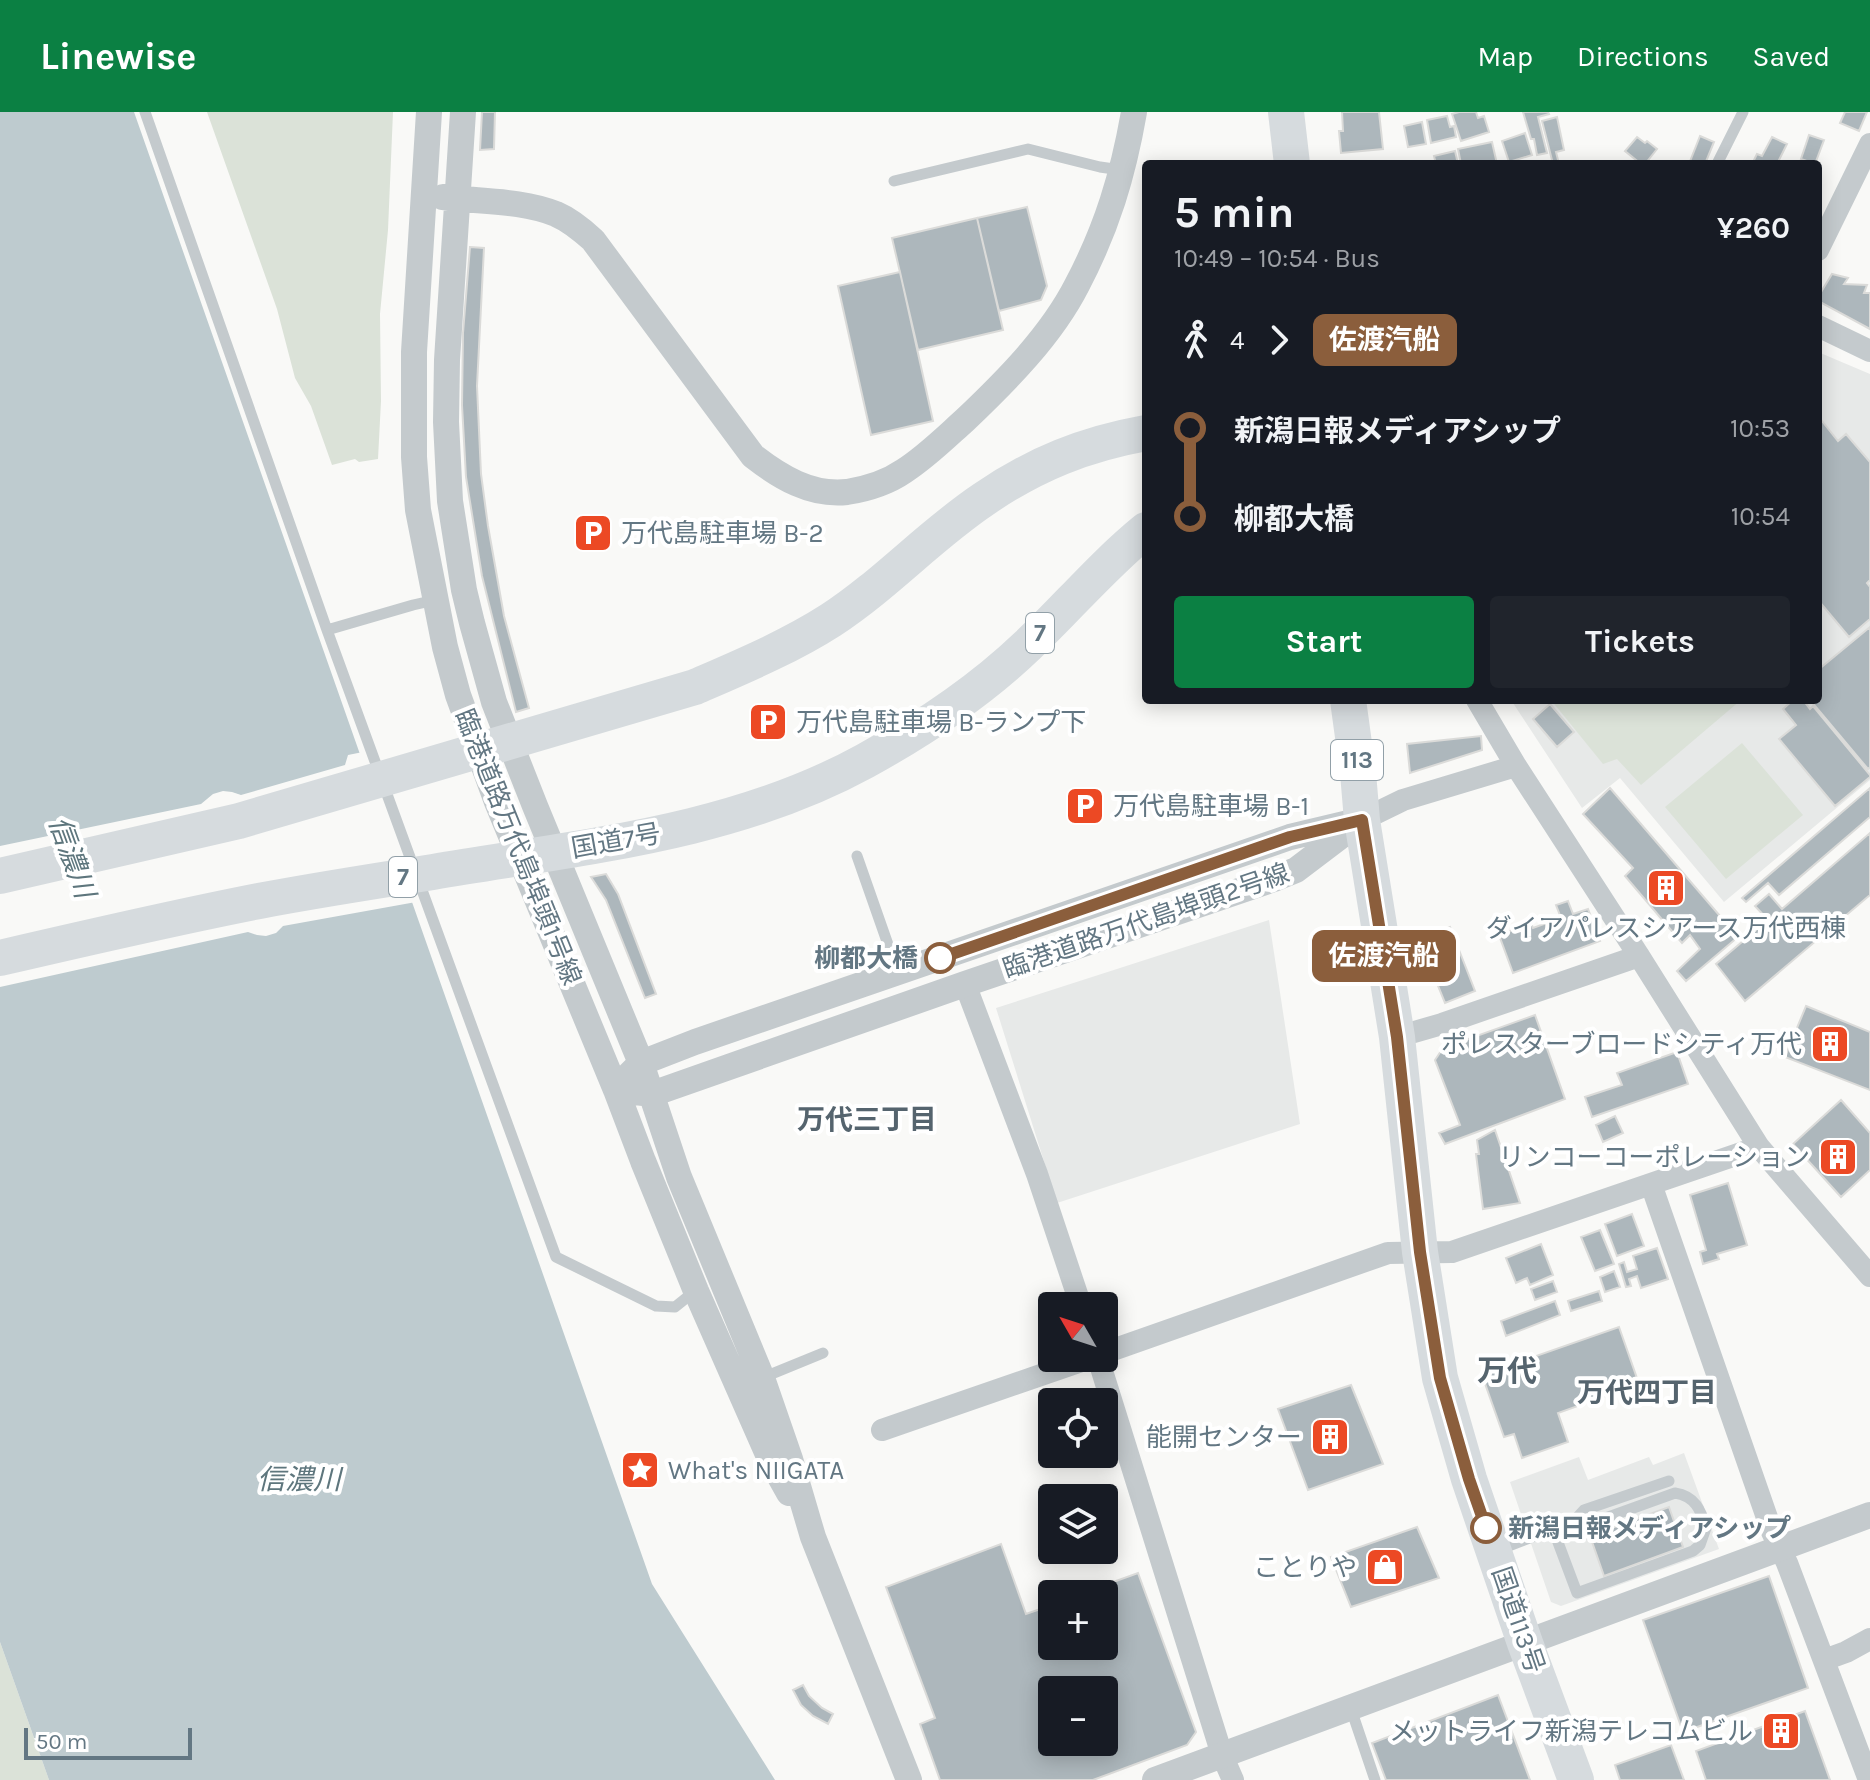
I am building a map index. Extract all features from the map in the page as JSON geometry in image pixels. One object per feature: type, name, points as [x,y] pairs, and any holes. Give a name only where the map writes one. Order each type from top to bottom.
[{"type":"highway","points":[[1286,112],[1292,160]]},
{"type":"highway","points":[[0,876],[239,821],[695,687],[750,664],[830,620],[891,575],[983,499],[1022,475],[1062,455],[1142,433]]},
{"type":"highway","name":"国道7号","points":[[0,958],[257,901],[682,829],[804,790],[863,763],[926,726],[983,684],[1028,645],[1112,559],[1142,534]]},
{"type":"highway","name":"国道113号","points":[[1349,704],[1362,820],[1397,1037],[1420,1252],[1440,1378],[1469,1479],[1576,1780]]},
{"type":"street","name":"臨港道路万代島埠頭1号線","points":[[429,112],[414,352],[414,457],[418,510],[448,659],[462,708],[497,802],[696,1291],[770,1459],[813,1537]]},
{"type":"street","name":"臨港道路万代島埠頭1号線","points":[[463,112],[446,422],[450,501],[464,590],[494,702],[641,1063],[679,1177],[762,1378],[813,1537],[909,1780]]},
{"type":"street","points":[[423,194],[533,208],[557,214],[577,227],[593,240],[753,456],[789,481],[824,491],[845,492],[871,487],[903,473],[938,445],[1018,366],[1061,311],[1075,289],[1108,217],[1118,189],[1134,112]]},
{"type":"street","points":[[1822,242],[1870,144]]},
{"type":"street","points":[[1822,328],[1870,351]]},
{"type":"street","points":[[1479,704],[1759,1147],[1869,1275]]},
{"type":"street","points":[[1362,820],[1403,800],[1516,766]]},
{"type":"street","name":"臨港道路万代島埠頭2号線","points":[[616,1090],[641,1063],[1290,837],[1362,820]]},
{"type":"street","name":"臨港道路万代島埠頭2号線","points":[[616,1090],[652,1094],[1296,870],[1362,820]]},
{"type":"street","points":[[1397,1037],[1639,956]]},
{"type":"street","points":[[965,984],[1037,1174],[1076,1292]]},
{"type":"street","points":[[1118,1348],[1388,1253],[1452,1252],[1759,1147]]},
{"type":"street","points":[[1651,1184],[1772,1532],[1781,1548],[1869,1780]]},
{"type":"street","points":[[882,1430],[1050,1372]]},
{"type":"street","points":[[1102,1372],[1222,1755],[1233,1780]]},
{"type":"street","points":[[1155,1780],[1870,1515]]},
{"type":"street","points":[[1824,1660],[1870,1639]]},
{"type":"lane","points":[[145,112],[327,630],[556,1257],[656,1306],[675,1307],[696,1291]]},
{"type":"lane","points":[[1719,160],[1743,112]]},
{"type":"lane","points":[[894,181],[1028,149],[1122,170]]},
{"type":"lane","points":[[327,630],[435,600]]},
{"type":"lane","points":[[857,856],[898,973]]},
{"type":"lane","points":[[762,1378],[823,1353]]},
{"type":"lane","points":[[1494,1552],[1574,1521],[1584,1510],[1669,1481]]},
{"type":"lane","points":[[1553,1529],[1577,1593],[1693,1551],[1700,1545],[1706,1528],[1696,1504],[1684,1495],[1675,1493],[1589,1524],[1574,1521]]},
{"type":"lane","points":[[1595,1587],[1606,1613]]},
{"type":"lane","points":[[1350,1708],[1375,1780]]},
{"type":"shaded area","points":[[207,112],[393,112],[388,230],[380,314],[378,459],[359,462],[355,459],[332,465],[311,406],[295,378],[277,309]]},
{"type":"shaded area","points":[[1822,354],[1870,374],[1870,780],[1724,902],[1620,778],[1582,808],[1514,704],[1822,704]]},
{"type":"shaded area","points":[[1554,704],[1736,704],[1641,785],[1617,759],[1603,764]]},
{"type":"shaded area","points":[[1742,743],[1803,815],[1726,879],[1665,807]]},
{"type":"shaded area","points":[[1269,920],[1300,1124],[1057,1203],[996,1008]]},
{"type":"shaded area","points":[[1684,1453],[1719,1549],[1561,1606],[1551,1602],[1510,1482],[1579,1457],[1588,1480],[1649,1457],[1653,1465]]},
{"type":"shaded area","points":[[0,1642],[49,1780],[0,1780]]},
{"type":"water","name":"信濃川","points":[[0,112],[134,112],[652,1584],[775,1780],[49,1780],[0,1642]]},
{"type":"pier","points":[[363,752],[416,902],[283,926],[276,933],[266,936],[248,932],[0,987],[0,846],[201,804],[213,794],[223,791],[241,795],[345,765],[348,755]]},
{"type":"building","points":[[482,112],[495,112],[494,149],[480,150]]},
{"type":"building","points":[[1342,112],[1379,112],[1383,149],[1341,153],[1339,131],[1343,131]]},
{"type":"building","points":[[1476,112],[1478,118],[1484,116],[1489,132],[1461,141],[1452,114]]},
{"type":"building","points":[[1523,112],[1548,112],[1538,117],[1547,153],[1537,155]]},
{"type":"building","points":[[1845,112],[1867,112],[1859,131],[1840,123]]},
{"type":"building","points":[[1447,116],[1450,127],[1454,126],[1456,137],[1431,143],[1427,120]]},
{"type":"building","points":[[1557,117],[1564,150],[1556,152],[1558,160],[1552,160],[1542,121]]},
{"type":"building","points":[[1422,122],[1426,144],[1408,147],[1404,126]]},
{"type":"building","points":[[1525,133],[1532,155],[1508,160],[1502,141]]},
{"type":"building","points":[[1809,135],[1824,140],[1816,160],[1801,159]]},
{"type":"building","points":[[1700,136],[1714,142],[1707,160],[1691,160]]},
{"type":"building","points":[[1637,137],[1657,149],[1648,160],[1636,160],[1625,151]]},
{"type":"building","points":[[1772,137],[1787,144],[1779,160],[1754,160],[1757,154],[1762,156]]},
{"type":"building","points":[[1492,142],[1496,160],[1460,160],[1458,149]]},
{"type":"building","points":[[1455,151],[1457,160],[1435,160],[1434,156]]},
{"type":"building","points":[[1027,207],[1047,286],[1041,300],[999,311],[977,218]]},
{"type":"building","points":[[977,218],[1003,330],[918,350],[892,238]]},
{"type":"building","points":[[470,247],[484,248],[477,386],[481,474],[504,616],[529,708],[516,712],[482,576],[466,477],[462,405],[463,333]]},
{"type":"building","points":[[900,272],[933,421],[871,435],[838,286]]},
{"type":"building","points":[[1832,274],[1848,278],[1844,284],[1867,285],[1864,293],[1870,293],[1870,329],[1822,303],[1822,290]]},
{"type":"building","points":[[1822,421],[1838,441],[1846,434],[1870,462],[1870,580],[1867,583],[1870,587],[1870,619],[1849,637],[1822,605]]},
{"type":"building","points":[[1870,627],[1868,769],[1813,704],[1822,704],[1822,667]]},
{"type":"building","points":[[1550,704],[1574,732],[1557,747],[1533,719]]},
{"type":"building","points":[[1789,704],[1806,704],[1810,709],[1813,706],[1870,777],[1835,806],[1779,739],[1796,725],[1783,709]]},
{"type":"building","points":[[1481,736],[1482,750],[1410,773],[1407,744]]},
{"type":"building","name":"ダイアパレスシアース万代西棟","points":[[1610,788],[1738,937],[1686,981],[1677,971],[1700,949],[1690,935],[1682,943],[1625,876],[1633,868],[1583,814]]},
{"type":"building","points":[[1870,788],[1870,817],[1779,895],[1768,883],[1746,902],[1742,898]]},
{"type":"building","points":[[1870,833],[1870,895],[1745,1001],[1716,964],[1768,920],[1755,906],[1769,894],[1782,909]]},
{"type":"building","points":[[606,874],[618,894],[656,994],[645,998],[606,900],[591,877]]},
{"type":"building","points":[[1568,901],[1573,914],[1588,909],[1600,941],[1513,973],[1499,935],[1531,923],[1533,928],[1561,918],[1556,905]]},
{"type":"building","points":[[1450,927],[1475,991],[1445,1003],[1425,954],[1429,953],[1423,937]]},
{"type":"building","name":"ポレスターブロードシティ万代","points":[[1806,1006],[1870,1032],[1870,1090],[1785,1057]]},
{"type":"building","points":[[1535,1015],[1565,1099],[1445,1144],[1439,1133],[1460,1125],[1435,1060],[1443,1048]]},
{"type":"building","points":[[1677,1052],[1688,1084],[1592,1117],[1585,1097],[1622,1085],[1617,1073]]},
{"type":"building","name":"リンコーコーポレーション","points":[[1841,1100],[1870,1133],[1870,1170],[1841,1197],[1793,1144]]},
{"type":"building","points":[[1615,1116],[1623,1133],[1603,1142],[1596,1125]]},
{"type":"building","points":[[1495,1130],[1520,1203],[1483,1209],[1477,1140]]},
{"type":"building","points":[[1728,1183],[1747,1245],[1717,1254],[1719,1259],[1703,1264],[1700,1252],[1706,1250],[1690,1195]]},
{"type":"building","points":[[1632,1214],[1644,1246],[1617,1256],[1605,1224]]},
{"type":"building","points":[[1600,1230],[1614,1264],[1595,1271],[1581,1237]]},
{"type":"building","points":[[1541,1244],[1553,1275],[1530,1285],[1527,1278],[1516,1283],[1506,1258]]},
{"type":"building","points":[[1657,1248],[1668,1279],[1641,1288],[1637,1276],[1629,1279],[1631,1286],[1626,1287],[1619,1264],[1624,1262],[1627,1272],[1637,1269],[1633,1256]]},
{"type":"building","points":[[1614,1271],[1620,1287],[1605,1292],[1600,1277]]},
{"type":"building","points":[[1553,1281],[1557,1292],[1535,1300],[1531,1289]]},
{"type":"building","points":[[1599,1291],[1602,1301],[1571,1311],[1568,1301]]},
{"type":"building","points":[[1555,1301],[1560,1315],[1506,1336],[1501,1321]]},
{"type":"building","points":[[1619,1327],[1639,1384],[1558,1413],[1568,1442],[1522,1458],[1514,1434],[1504,1437],[1482,1375]]},
{"type":"building","name":"能開センター","points":[[1351,1385],[1383,1464],[1308,1490],[1278,1409]]},
{"type":"building","points":[[1669,1507],[1683,1547],[1604,1576],[1590,1536]]},
{"type":"building","name":"ことりや","points":[[1417,1527],[1439,1578],[1351,1607],[1331,1557]]},
{"type":"building","points":[[1001,1544],[1026,1614],[1038,1610],[1038,1660],[1118,1660],[1118,1580],[1138,1573],[1196,1732],[1187,1745],[1093,1780],[940,1780],[920,1724],[935,1718],[886,1587]]},
{"type":"building","points":[[1769,1576],[1808,1688],[1683,1732],[1643,1620]]},
{"type":"building","points":[[803,1685],[809,1696],[833,1714],[828,1724],[801,1705],[793,1690]]},
{"type":"building","points":[[1498,1695],[1530,1780],[1386,1780],[1372,1743]]},
{"type":"building","name":"メットライフ新潟テレコムビル","points":[[1805,1711],[1830,1780],[1706,1780],[1696,1751]]},
{"type":"building","points":[[1671,1745],[1684,1780],[1620,1780],[1615,1765]]},
{"type":"bus line","name":"佐渡汽船","points":[[940,958],[1290,837],[1362,820],[1397,1037],[1420,1252],[1440,1378],[1486,1528]]},
{"type":"place","name":"万代島駐車場 B-2","points":[[593,533]]},
{"type":"place","name":"万代島駐車場 B-ランプ下","points":[[768,722]]},
{"type":"place","name":"万代島駐車場 B-1","points":[[1085,806]]},
{"type":"place","name":"ダイアパレスシアース万代西棟","points":[[1666,888]]},
{"type":"place","name":"柳都大橋","points":[[940,958]]},
{"type":"place","name":"ポレスターブロードシティ万代","points":[[1830,1044]]},
{"type":"place","name":"リンコーコーポレーション","points":[[1838,1157]]},
{"type":"place","name":"能開センター","points":[[1330,1437]]},
{"type":"place","name":"What's NIIGATA","points":[[640,1470]]},
{"type":"place","name":"新潟日報メディアシップ","points":[[1486,1528]]},
{"type":"place","name":"ことりや","points":[[1385,1567]]},
{"type":"place","name":"メットライフ新潟テレコムビル","points":[[1781,1731]]},
{"type":"district","name":"万代三丁目","points":[[867,1119]]},
{"type":"district","name":"万代","points":[[1507,1371]]},
{"type":"district","name":"万代四丁目","points":[[1647,1392]]}]
